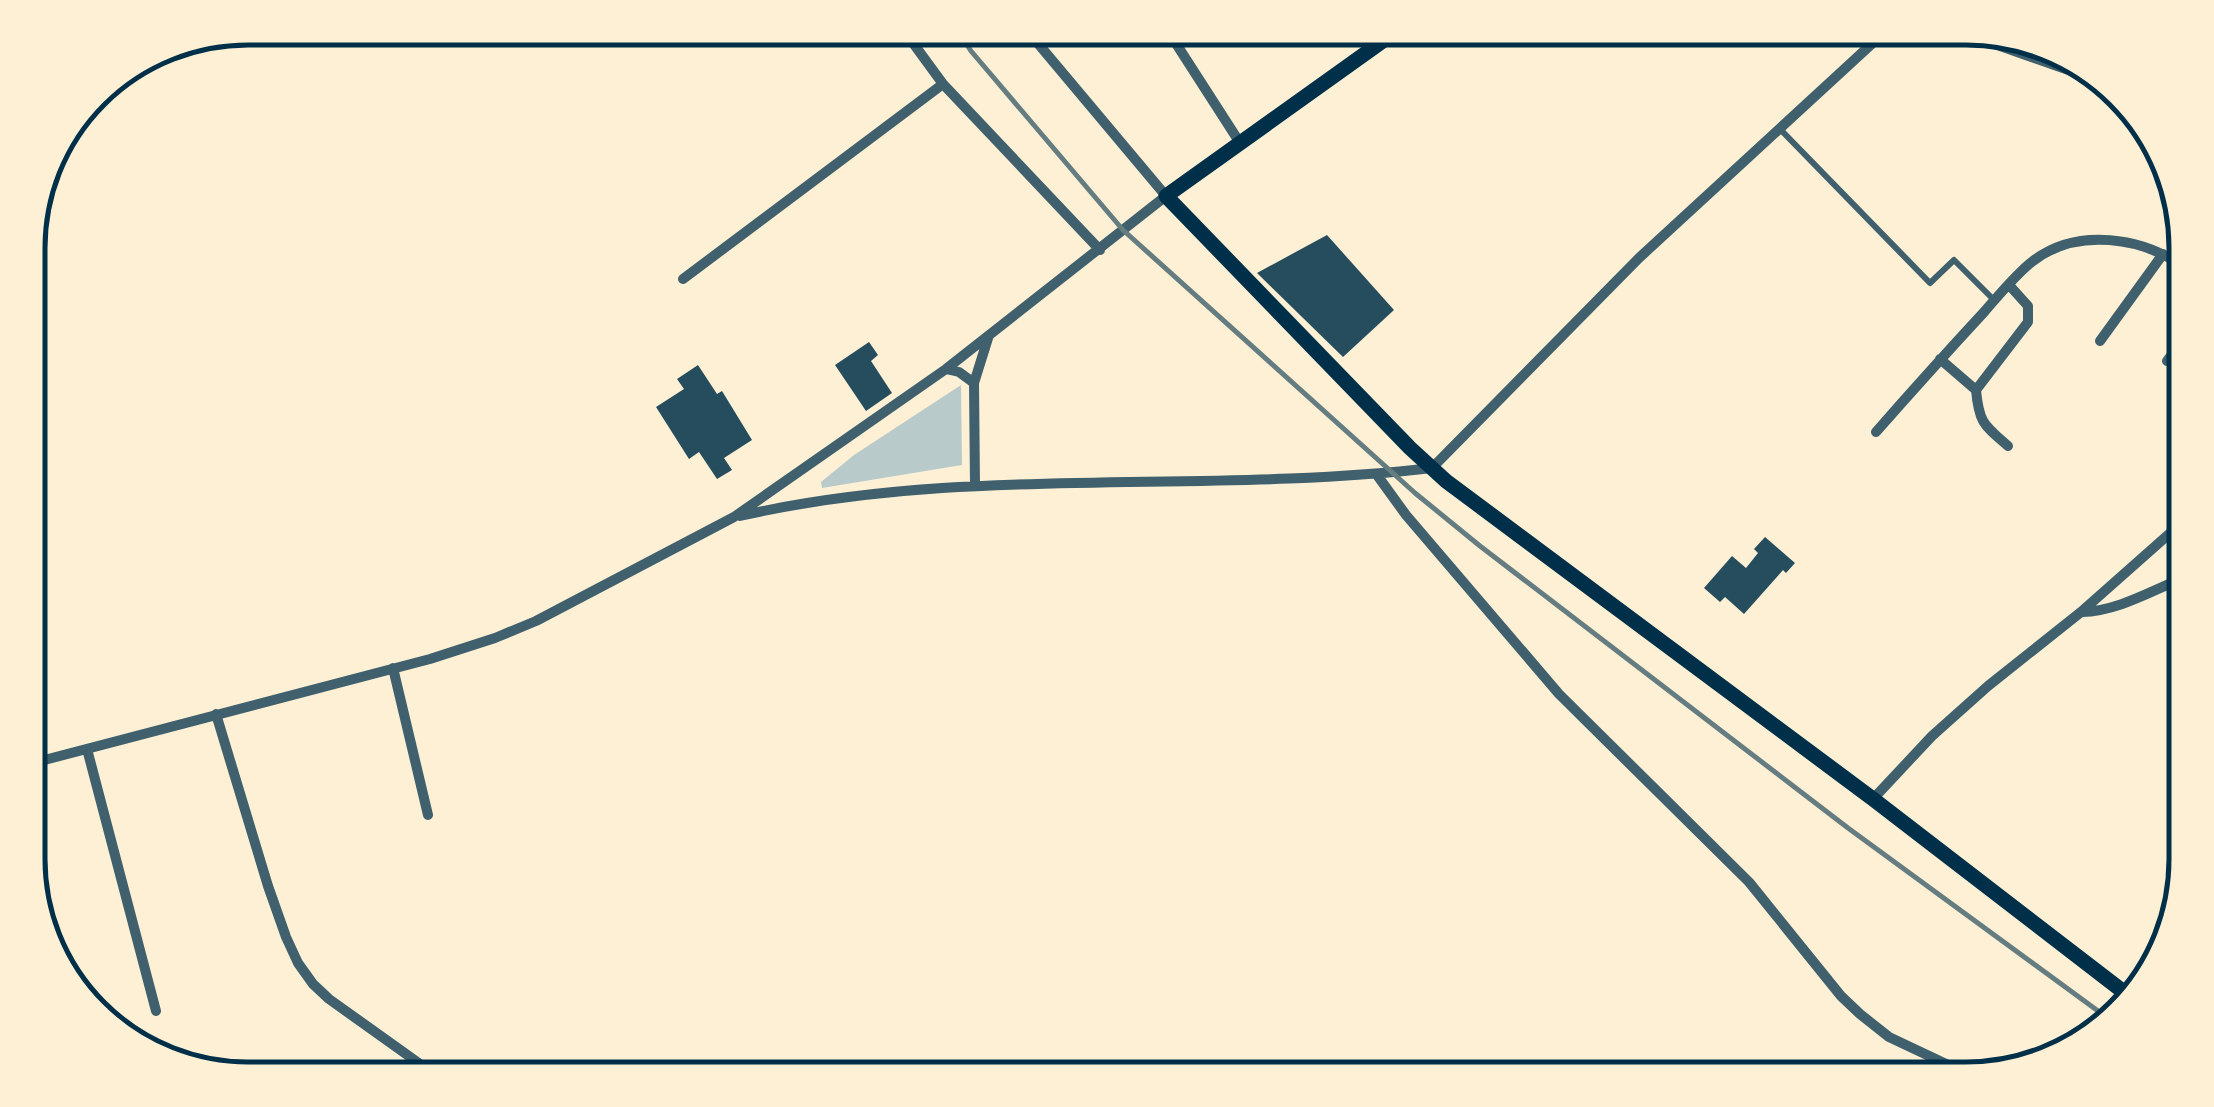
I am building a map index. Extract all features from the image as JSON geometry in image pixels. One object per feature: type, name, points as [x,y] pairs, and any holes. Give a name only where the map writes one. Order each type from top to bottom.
[{"type":"main road","points":[[1377,45],[1166,196],[1446,481],[2121,990]]},
{"type":"street","points":[[914,45],[943,84],[1100,250]]},
{"type":"street","points":[[45,760],[393,668],[536,621],[734,517],[946,369],[1166,196],[1038,45]]},
{"type":"street","points":[[1177,45],[1240,142]]},
{"type":"street","points":[[734,517],[842,496],[976,486],[1377,475],[1432,468],[1639,258],[1871,45]]},
{"type":"street","points":[[2021,53],[2047,62]]},
{"type":"street","points":[[683,280],[943,84]]},
{"type":"street","points":[[1876,432],[2032,261],[2066,244],[2106,239],[2169,258]]},
{"type":"street","points":[[2100,341],[2163,254]]},
{"type":"street","points":[[1976,390],[2028,322],[2028,306],[2010,286]]},
{"type":"street","points":[[976,486],[974,383],[989,335]]},
{"type":"street","points":[[1940,359],[1976,390],[1983,423],[2008,446]]},
{"type":"street","points":[[946,369],[959,372],[974,383]]},
{"type":"street","points":[[1377,475],[1406,515],[1558,694],[1748,882],[1841,996],[1889,1037],[1942,1062]]},
{"type":"street","points":[[1872,799],[1932,736],[1988,686],[2081,612],[2169,534]]},
{"type":"street","points":[[2081,612],[2124,603],[2169,584]]},
{"type":"street","points":[[393,668],[428,816]]},
{"type":"street","points":[[216,714],[268,886],[298,963],[329,998],[416,1062]]},
{"type":"street","points":[[87,749],[156,1011]]},
{"type":"lane","points":[[1780,130],[1930,283],[1954,260],[1995,300]]},
{"type":"shaded area","points":[[961,385],[962,465],[822,488],[821,482],[854,455]]},
{"type":"building","points":[[1327,235],[1394,310],[1343,357],[1257,273]]},
{"type":"building","points":[[869,342],[878,355],[871,361],[892,393],[866,411],[835,365]]},
{"type":"building","points":[[698,365],[717,394],[722,391],[752,440],[724,458],[732,470],[717,479],[699,452],[689,459],[656,407],[684,389],[677,379]]},
{"type":"building","points":[[1765,537],[1795,563],[1786,573],[1783,570],[1744,614],[1725,597],[1720,602],[1704,588],[1732,556],[1746,568],[1758,553],[1754,549]]},
{"type":"railway","points":[[967,45],[1123,230],[1415,493],[1848,828],[2100,1012]]}]
